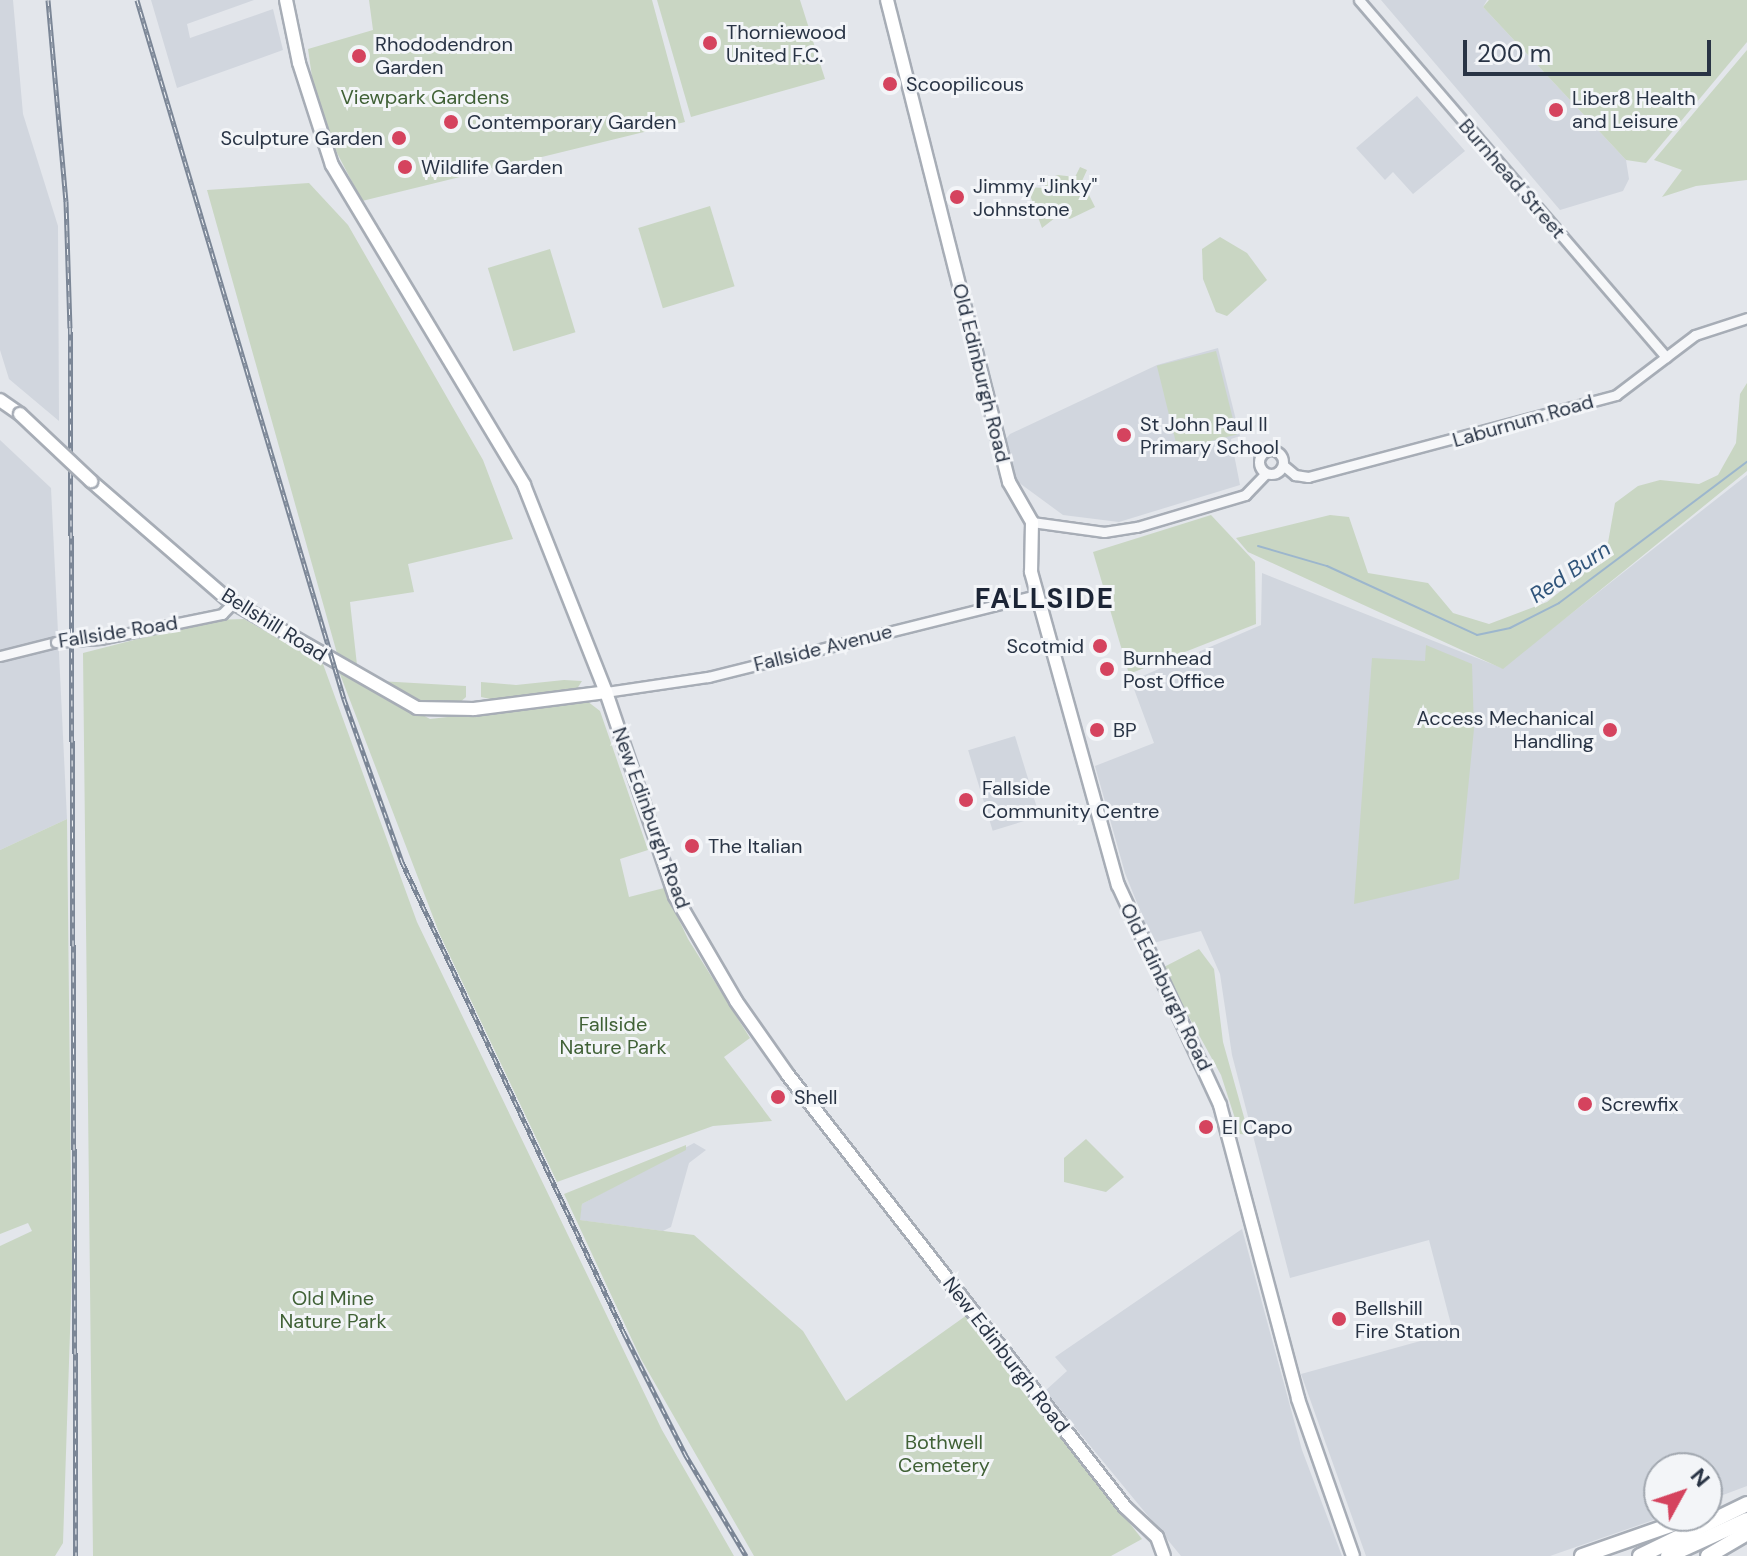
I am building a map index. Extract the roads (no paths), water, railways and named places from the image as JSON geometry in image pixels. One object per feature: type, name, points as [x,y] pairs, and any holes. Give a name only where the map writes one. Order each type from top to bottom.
[{"type":"highway","points":[[1723,1508],[1747,1501]]},
{"type":"highway","points":[[1640,1556],[1747,1501]]},
{"type":"highway","points":[[1668,1556],[1747,1520]]},
{"type":"highway","points":[[1582,1556],[1650,1532]]},
{"type":"highway","points":[[1708,1556],[1747,1533]]},
{"type":"main road","name":"New Edinburgh Road","points":[[286,0],[302,75],[332,165],[524,485],[606,692],[675,896],[736,1001],[898,1218],[1125,1507],[1157,1537],[1163,1555]]},
{"type":"main road","name":"Old Edinburgh Road","points":[[887,0],[1009,482],[1032,522],[1029,553],[1038,595],[1118,885],[1220,1105],[1298,1399],[1353,1556]]},
{"type":"main road","name":"Bellshill Road","points":[[0,400],[20,414],[91,481],[233,603],[417,708],[474,709],[606,692]]},
{"type":"street","name":"Burnhead Street","points":[[1359,0],[1666,357]]},
{"type":"street","name":"Laburnum Road","points":[[1266,473],[1259,462],[1266,451],[1280,454],[1283,465],[1295,475],[1308,477],[1616,395],[1711,326],[1747,318]]},
{"type":"street","name":"Laburnum Road","points":[[1032,522],[1104,532],[1137,527],[1245,495],[1266,473],[1276,473],[1283,465]]},
{"type":"street","name":"Fallside Avenue","points":[[606,692],[708,677],[1038,595]]},
{"type":"street","name":"Fallside Road","points":[[0,656],[56,642],[100,639],[222,614],[233,603]]},
{"type":"waterway","name":"Red Burn","points":[[1258,546],[1327,566],[1477,635],[1510,628],[1559,603],[1747,462]]},
{"type":"railway","points":[[48,0],[66,201],[70,328],[76,1556]]},
{"type":"railway","points":[[137,0],[344,699],[402,862],[624,1333],[685,1454],[746,1556]]},
{"type":"place","name":"Thorniewood United F.C.","points":[[710,43]]},
{"type":"place","name":"Rhododendron Garden","points":[[359,56]]},
{"type":"place","name":"Scoopilicous","points":[[890,84]]},
{"type":"place","name":"Liber8 Health and Leisure","points":[[1556,110]]},
{"type":"place","name":"Contemporary Garden","points":[[451,122]]},
{"type":"place","name":"Sculpture Garden","points":[[399,138]]},
{"type":"place","name":"Wildlife Garden","points":[[405,167]]},
{"type":"place","name":"Jimmy \"Jinky\" Johnstone","points":[[957,197]]},
{"type":"place","name":"St John Paul II Primary School","points":[[1124,435]]},
{"type":"place","name":"Scotmid","points":[[1100,646]]},
{"type":"place","name":"Burnhead Post Office","points":[[1107,669]]},
{"type":"place","name":"BP","points":[[1097,730]]},
{"type":"place","name":"Access Mechanical Handling","points":[[1610,730]]},
{"type":"place","name":"Fallside Community Centre","points":[[966,800]]},
{"type":"place","name":"The Italian","points":[[692,846]]},
{"type":"place","name":"Shell","points":[[778,1097]]},
{"type":"place","name":"Screwfix","points":[[1585,1104]]},
{"type":"place","name":"El Capo","points":[[1206,1127]]},
{"type":"place","name":"Bellshill Fire Station","points":[[1339,1319]]},
{"type":"district","name":"FALLSIDE","points":[[1045,599]]},
{"type":"park label","name":"Viewpark Gardens","points":[[425,97]]},
{"type":"park label","name":"Fallside Nature Park","points":[[613,1036]]},
{"type":"park label","name":"Old Mine Nature Park","points":[[333,1310]]},
{"type":"park label","name":"Bothwell Cemetery","points":[[944,1454]]}]
